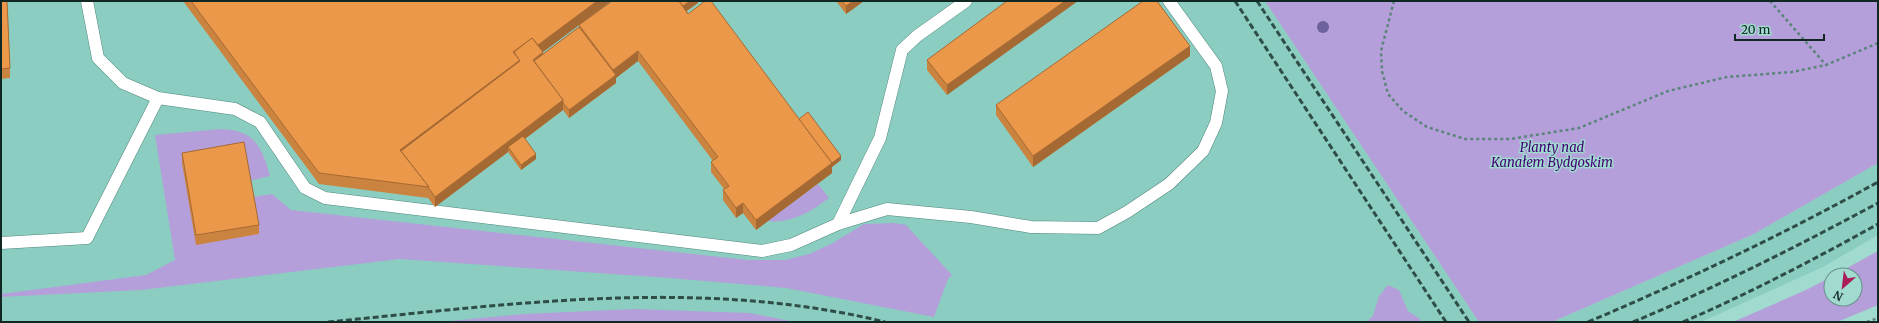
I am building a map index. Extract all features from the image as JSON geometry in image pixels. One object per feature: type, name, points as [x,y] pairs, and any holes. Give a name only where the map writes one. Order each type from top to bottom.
[{"type":"lane","points":[[87,1],[98,58],[123,83],[158,98],[235,109],[260,122],[305,188],[325,198],[762,251],[791,245],[838,224],[887,209],[971,217],[1031,227],[1098,228],[1128,212],[1169,184],[1203,151],[1216,122],[1222,91],[1216,66],[1169,1]]},
{"type":"lane","points":[[838,224],[880,138],[902,50],[917,36],[966,1]]},
{"type":"lane","points":[[1,243],[87,238],[158,98]]},
{"type":"path","points":[[1394,1],[1381,51],[1382,71],[1388,94],[1403,111],[1427,127],[1465,140],[1510,139],[1579,128],[1668,91],[1727,77],[1792,72],[1826,65],[1878,43]]},
{"type":"path","points":[[1770,1],[1826,65]]},
{"type":"path","points":[[1868,322],[1878,318]]},
{"type":"shaded area","points":[[1,1],[1265,1],[1479,322],[1,322]]},
{"type":"shaded area","points":[[1878,163],[1878,235],[1823,267],[1701,322],[1552,322],[1754,234]]},
{"type":"green space","name":"Planty nad Kanałem Bydgoskim","points":[[1265,1],[1878,1],[1878,163],[1754,234],[1552,322],[1479,322]]},
{"type":"green space","points":[[221,129],[233,130],[249,137],[255,142],[264,157],[270,176],[249,181],[252,197],[272,194],[291,210],[748,260],[785,260],[809,254],[831,244],[864,224],[894,223],[906,225],[952,275],[948,279],[934,317],[786,288],[669,278],[400,259],[141,290],[1,297],[1,294],[146,275],[175,260],[155,135]]},
{"type":"green space","points":[[818,184],[829,198],[808,212],[792,219],[784,221],[767,221]]},
{"type":"green space","points":[[1878,251],[1878,305],[1837,322],[1733,322],[1823,281],[1823,307],[1863,307],[1863,267],[1849,267]]},
{"type":"green space","points":[[1388,285],[1399,290],[1408,311],[1422,322],[1366,322],[1373,316],[1379,296]]},
{"type":"green space","points":[[634,309],[749,313],[796,322],[439,322],[524,314]]},
{"type":"building","points":[[1,1],[7,1],[10,68],[1,69]]},
{"type":"building","points":[[191,1],[597,1],[538,45],[532,38],[513,52],[520,60],[400,150],[429,187],[319,173]]},
{"type":"building","points":[[612,1],[679,1],[688,14],[705,1],[711,1],[832,163],[756,220],[743,203],[736,208],[723,190],[729,186],[711,162],[718,157],[638,51],[613,70],[579,25]]},
{"type":"building","points":[[679,1],[690,1],[683,6]]},
{"type":"building","points":[[842,1],[853,1],[846,6]]},
{"type":"building","points":[[1007,1],[1065,1],[947,85],[927,60]]},
{"type":"building","points":[[1143,1],[1157,1],[1190,46],[1033,156],[996,105]]},
{"type":"building","points":[[579,27],[616,75],[569,110],[534,61]]},
{"type":"building","points":[[532,38],[543,52],[533,60],[563,100],[435,197],[401,151],[520,61],[514,52]]},
{"type":"building","points":[[808,112],[841,156],[832,163],[799,119]]},
{"type":"building","points":[[523,136],[536,154],[521,165],[508,147]]},
{"type":"building","points":[[244,142],[259,225],[196,235],[182,153]]},
{"type":"railway","points":[[1235,1],[1446,322]]},
{"type":"railway","points":[[1257,1],[1469,322]]},
{"type":"railway","points":[[1588,322],[1735,256],[1878,182]]},
{"type":"railway","points":[[1633,322],[1757,266],[1878,203]]},
{"type":"railway","points":[[1683,322],[1782,275],[1878,224]]},
{"type":"railway","points":[[328,322],[537,302],[607,298],[677,297],[746,300],[816,308],[885,322]]}]
